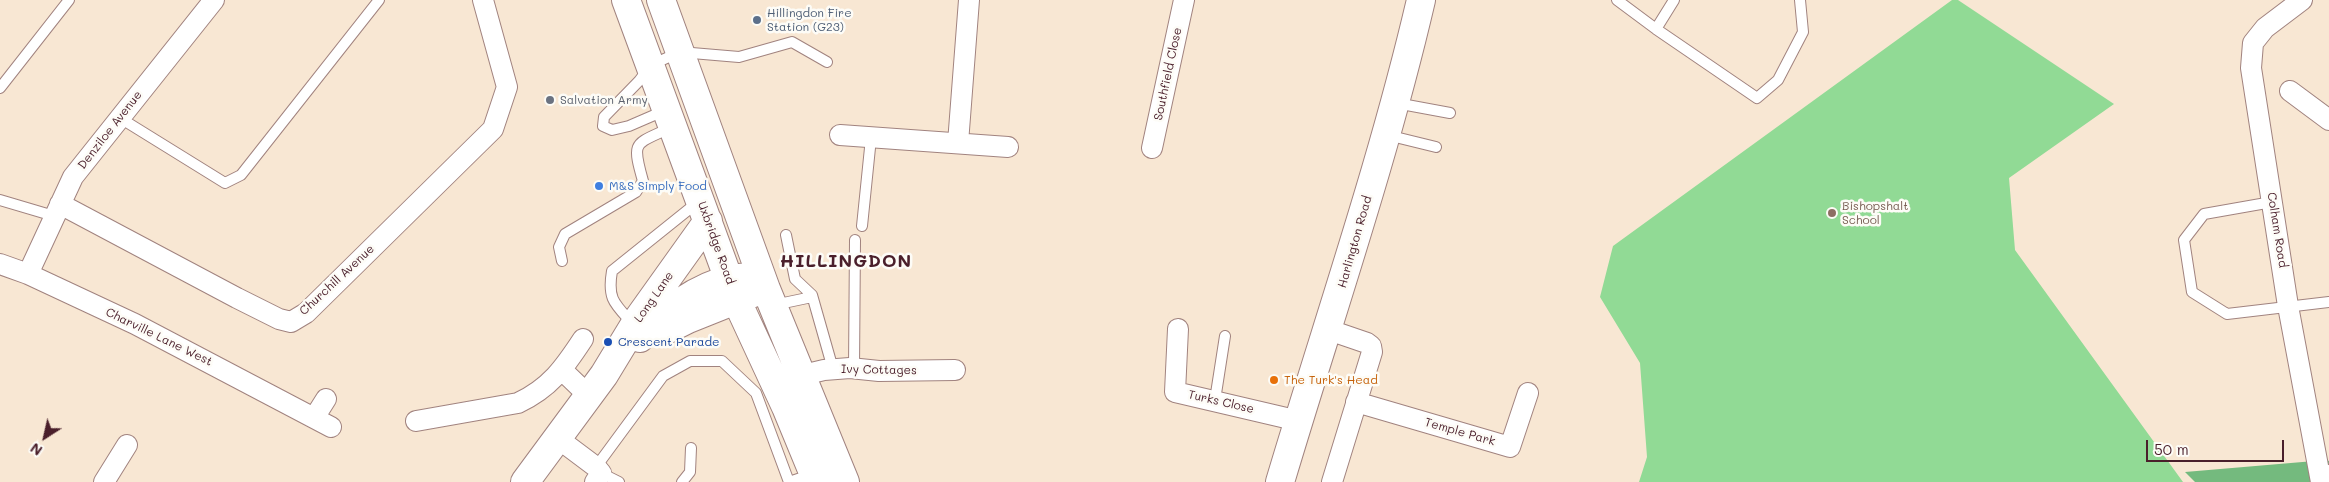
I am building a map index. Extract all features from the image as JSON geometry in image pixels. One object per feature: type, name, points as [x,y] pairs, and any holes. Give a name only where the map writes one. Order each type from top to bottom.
[{"type":"main road","name":"Uxbridge Road","points":[[626,0],[733,289],[775,382],[815,478]]},
{"type":"main road","points":[[661,0],[767,290],[845,482]]},
{"type":"main road","name":"Harlington Road","points":[[1280,482],[1329,330],[1395,103],[1421,0]]},
{"type":"main road","name":"Long Lane","points":[[525,482],[556,437],[604,377],[704,211]]},
{"type":"main road","name":"Long Lane","points":[[604,377],[657,335],[688,319],[733,289],[767,290]]},
{"type":"street","name":"Denziloe Avenue","points":[[28,274],[73,177],[214,0]]},
{"type":"street","name":"Churchill Avenue","points":[[57,210],[279,319],[291,322],[306,312],[493,129],[507,87],[483,0]]},
{"type":"street","points":[[958,143],[969,0]]},
{"type":"street","name":"Southfield Close","points":[[1152,148],[1184,0]]},
{"type":"street","name":"Colham Road","points":[[2302,0],[2265,28],[2253,43],[2251,68],[2288,306],[2322,482]]},
{"type":"street","points":[[2290,91],[2329,120]]},
{"type":"street","points":[[840,136],[1008,147]]},
{"type":"street","name":"Charville Lane West","points":[[0,264],[28,274],[135,324],[323,423],[326,399]]},
{"type":"street","name":"Turks Close","points":[[1178,329],[1175,392],[1299,421]]},
{"type":"street","points":[[1329,330],[1367,343],[1371,346],[1372,352],[1332,482]]},
{"type":"street","points":[[416,421],[518,403],[533,396],[556,378],[583,339]]},
{"type":"street","name":"Ivy Cottages","points":[[803,375],[833,369],[854,368],[879,371],[956,370]]},
{"type":"street","points":[[562,370],[604,377]]},
{"type":"street","name":"Temple Park","points":[[1356,402],[1510,446],[1528,393]]},
{"type":"street","points":[[556,437],[597,474]]},
{"type":"street","points":[[104,482],[127,445]]},
{"type":"lane","points":[[0,88],[69,0]]},
{"type":"lane","points":[[120,118],[225,183],[242,175],[379,0]]},
{"type":"lane","points":[[1617,0],[1757,98],[1778,80],[1803,32],[1800,0]]},
{"type":"lane","points":[[1656,29],[1674,0]]},
{"type":"lane","points":[[670,118],[612,130],[603,126],[604,117],[640,81],[651,64],[680,52],[739,57],[792,42],[827,62]]},
{"type":"lane","points":[[1395,103],[1450,113]]},
{"type":"lane","points":[[562,262],[559,247],[565,234],[636,192],[643,181],[636,155],[637,147],[670,118]]},
{"type":"lane","points":[[1386,134],[1436,147]]},
{"type":"lane","points":[[862,226],[871,138]]},
{"type":"lane","points":[[0,200],[57,210]]},
{"type":"lane","points":[[2272,202],[2204,214],[2184,240],[2192,292],[2227,314],[2329,302]]},
{"type":"lane","points":[[634,326],[615,303],[609,289],[612,271],[704,211]]},
{"type":"lane","points":[[786,235],[795,279],[812,297],[833,369]]},
{"type":"lane","points":[[854,368],[855,240]]},
{"type":"lane","points":[[767,290],[812,297]]},
{"type":"lane","points":[[1215,400],[1225,336]]},
{"type":"lane","points":[[620,482],[597,474],[663,376],[690,361],[722,361],[756,393],[789,482],[815,478]]},
{"type":"lane","points":[[682,482],[692,477],[692,448]]},
{"type":"green space","name":"Bishopshalt School","points":[[1952,0],[1958,0],[2114,104],[2009,178],[2015,250],[2183,482],[1639,482],[1647,457],[1640,363],[1600,297],[1613,246]]},
{"type":"green space","points":[[2329,461],[2329,482],[2195,482],[2185,472]]},
{"type":"place","name":"Hillingdon Fire Station (G23)","points":[[757,20]]},
{"type":"place","name":"Salvation Army","points":[[550,100]]},
{"type":"place","name":"M&S Simply Food","points":[[599,186]]},
{"type":"place","name":"Bishopshalt School","points":[[1832,213]]},
{"type":"place","name":"Crescent Parade","points":[[608,342]]},
{"type":"place","name":"The Turk's Head","points":[[1274,380]]},
{"type":"district","name":"HILLINGDON","points":[[846,261]]}]
